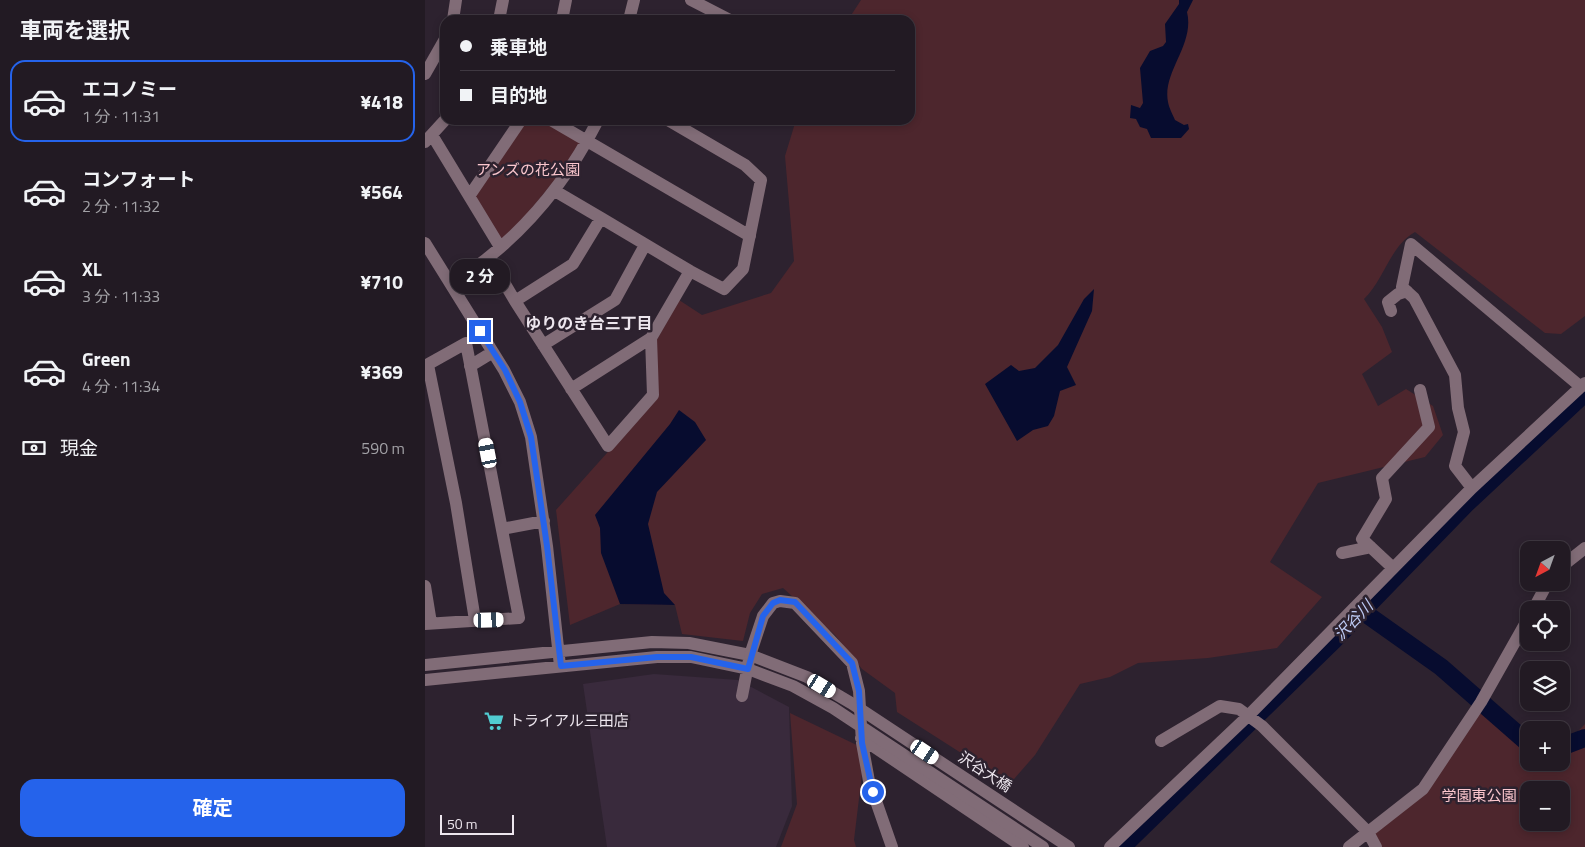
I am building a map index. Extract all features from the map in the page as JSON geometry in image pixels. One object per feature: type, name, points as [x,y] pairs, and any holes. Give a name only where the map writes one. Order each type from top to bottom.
[{"type":"street","points":[[454,15],[456,0]]},
{"type":"street","points":[[500,15],[503,0]]},
{"type":"street","points":[[563,15],[566,0]]},
{"type":"street","points":[[630,15],[634,0]]},
{"type":"street","points":[[691,0],[720,15]]},
{"type":"street","points":[[425,74],[440,48]]},
{"type":"street","points":[[441,125],[429,139],[470,195],[501,247]]},
{"type":"street","points":[[470,195],[518,125]]},
{"type":"street","points":[[560,125],[750,236]]},
{"type":"street","points":[[451,284],[501,247],[555,191],[595,125]]},
{"type":"street","points":[[555,191],[645,245],[724,289],[743,269],[761,180],[745,165],[676,125]]},
{"type":"street","points":[[515,301],[573,264],[601,218]]},
{"type":"street","points":[[425,243],[493,352],[520,402],[531,437],[544,521],[561,666]]},
{"type":"street","points":[[1110,847],[1248,716],[1472,488],[1583,385],[1411,244],[1402,287],[1414,298],[1455,375],[1458,408],[1465,432],[1455,466],[1472,488]]},
{"type":"street","points":[[543,345],[615,300],[645,245]]},
{"type":"street","points":[[489,257],[608,446],[653,395],[651,338]]},
{"type":"street","points":[[571,389],[651,338],[690,271]]},
{"type":"street","points":[[1391,311],[1388,302],[1398,294],[1407,291]]},
{"type":"street","points":[[425,586],[428,624],[519,618],[466,343],[426,365],[456,503],[475,620]]},
{"type":"street","points":[[470,366],[493,352]]},
{"type":"street","points":[[1393,568],[1362,539],[1386,500],[1382,478],[1429,427],[1420,390]]},
{"type":"street","points":[[503,529],[544,521]]},
{"type":"street","points":[[1341,553],[1371,547]]},
{"type":"street","points":[[1570,560],[1585,548]]},
{"type":"street","points":[[742,696],[751,655],[763,616],[773,603],[780,600],[795,602],[852,663],[859,691],[861,738],[869,781],[892,847]]},
{"type":"street","points":[[1349,847],[1423,789],[1481,702],[1520,633]]},
{"type":"street","name":"沢谷大橋","points":[[425,665],[559,650],[670,642],[689,643],[751,655],[807,677],[851,703],[1069,847]]},
{"type":"street","name":"沢谷大橋","points":[[425,680],[657,657],[691,657],[748,669],[793,686],[833,708],[1043,847]]},
{"type":"street","points":[[1161,741],[1220,706],[1239,709],[1262,726],[1368,832],[1376,847]]},
{"type":"street","points":[[861,738],[1023,847]]},
{"type":"shaded area","points":[[654,674],[738,680],[789,707],[792,806],[776,847],[607,847],[583,684]]},
{"type":"green space","points":[[861,0],[1585,0],[1585,316],[1561,334],[1545,333],[1415,232],[1406,238],[1393,254],[1377,282],[1364,299],[1382,327],[1392,352],[1362,374],[1378,406],[1406,389],[1433,406],[1443,435],[1425,457],[1318,483],[1270,562],[1322,597],[1277,648],[1208,658],[1138,663],[1110,677],[1080,684],[1035,755],[1007,787],[983,767],[897,712],[895,693],[862,669],[835,635],[783,588],[762,594],[750,613],[743,641],[682,634],[675,605],[620,604],[570,625],[556,510],[657,397],[656,341],[679,300],[702,315],[771,293],[794,261],[785,156],[794,125],[915,125],[915,15],[851,15]]},
{"type":"green space","name":"アンズの花公園","points":[[518,125],[560,125],[587,141],[500,247],[470,195]]},
{"type":"green space","name":"学園東公園","points":[[1481,702],[1520,737],[1520,771],[1570,771],[1570,740],[1585,724],[1585,847],[1376,847],[1368,832],[1423,789]]},
{"type":"green space","points":[[790,713],[865,749],[854,840],[856,847],[781,847],[797,804]]},
{"type":"water","points":[[1179,0],[1193,0],[1187,12],[1187,36],[1173,69],[1167,91],[1168,102],[1175,120],[1184,125],[1188,124],[1189,129],[1181,138],[1151,138],[1147,129],[1140,127],[1136,119],[1130,118],[1131,105],[1140,108],[1143,103],[1140,68],[1150,51],[1163,46],[1166,42],[1165,24],[1179,4]]},
{"type":"water","points":[[1094,289],[1092,311],[1067,367],[1076,385],[1060,391],[1054,416],[1048,426],[1033,430],[1017,441],[985,384],[1011,365],[1019,371],[1035,368],[1058,345],[1084,299]]},
{"type":"water","points":[[679,410],[695,422],[706,440],[657,492],[648,524],[664,593],[675,605],[620,604],[601,553],[600,528],[595,515],[670,424]]},
{"type":"waterway","name":"沢谷川","points":[[1122,847],[1334,640],[1466,504],[1585,393]]},
{"type":"waterway","points":[[1362,611],[1441,667],[1520,736]]},
{"type":"waterway","points":[[1570,744],[1585,738]]},
{"type":"place","name":"トライアル三田店","points":[[494,721]]},
{"type":"district","name":"ゆりのき台三丁目","points":[[589,323]]},
{"type":"route","points":[[480,331],[505,370],[520,402],[531,437],[547,546],[561,666],[621,659],[691,657],[723,662],[748,669],[763,616],[773,603],[780,600],[795,602],[852,663],[859,691],[862,743],[873,792]]}]
